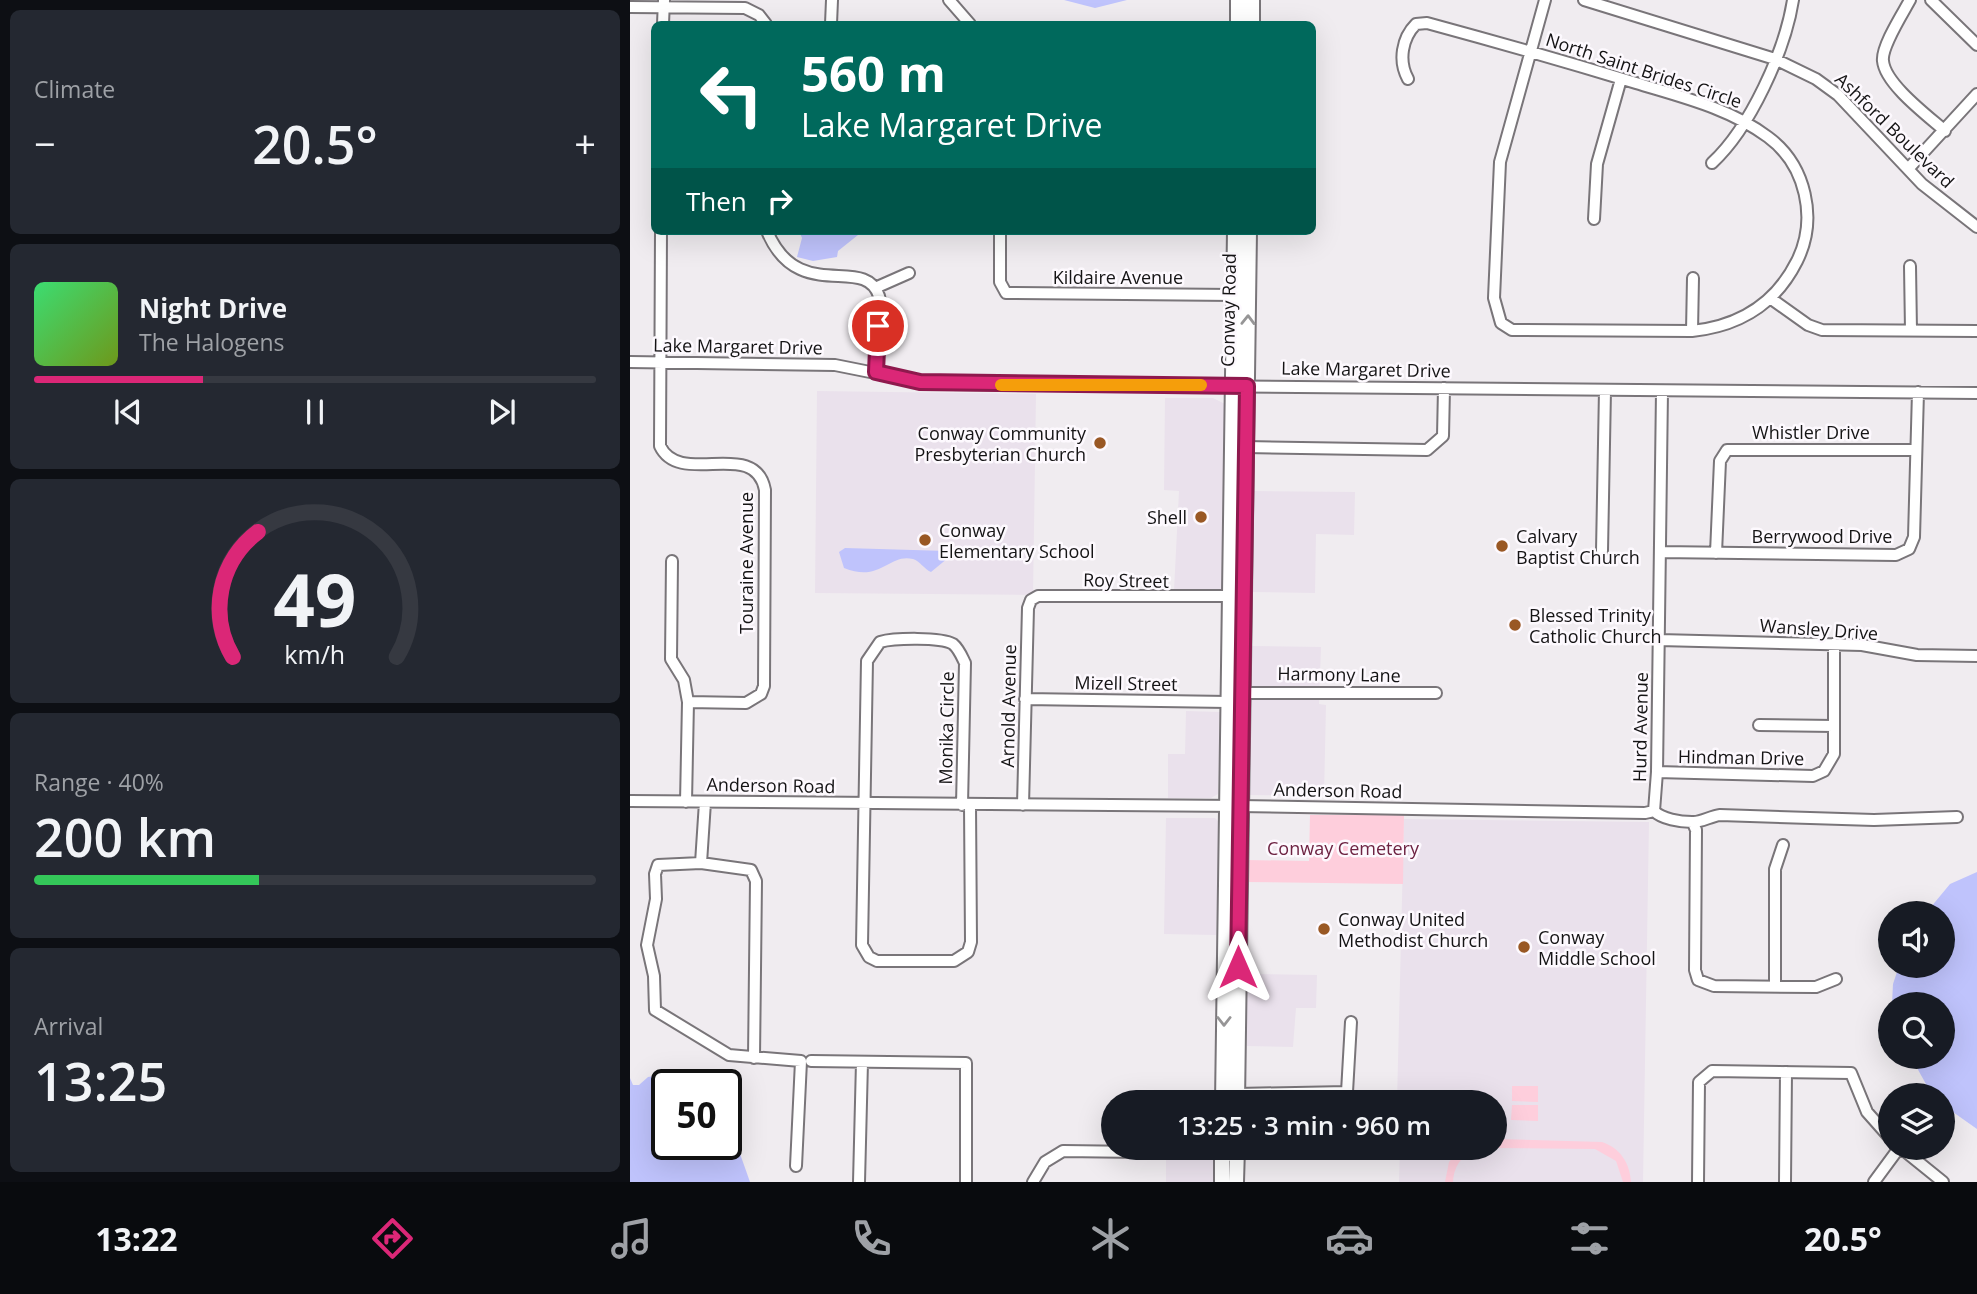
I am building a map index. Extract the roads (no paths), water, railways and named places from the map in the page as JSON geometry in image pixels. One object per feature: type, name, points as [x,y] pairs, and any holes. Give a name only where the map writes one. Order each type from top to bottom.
[{"type":"main road","points":[[1238,0],[1238,21]]},
{"type":"main road","points":[[1252,0],[1252,21]]},
{"type":"main road","name":"Conway Road","points":[[1232,805],[1242,693],[1246,447],[1234,295],[1235,235]]},
{"type":"main road","name":"Conway Road","points":[[1237,1090],[1231,961],[1232,805],[1228,702],[1230,596],[1249,235]]},
{"type":"main road","points":[[1229,660],[1242,693]]},
{"type":"main road","name":"Conway Road","points":[[1223,1090],[1231,961]]},
{"type":"main road","points":[[1224,1048],[1233,1090]]},
{"type":"main road","points":[[1222,1182],[1227,1160]]},
{"type":"main road","points":[[1231,1160],[1236,1182]]},
{"type":"street","points":[[831,21],[832,0]]},
{"type":"street","points":[[949,0],[967,21]]},
{"type":"street","points":[[1530,50],[1545,0]]},
{"type":"street","name":"Ashford Boulevard","points":[[1584,0],[1775,59],[1816,79],[1838,95],[1908,169],[1977,227]]},
{"type":"street","points":[[1712,163],[1746,122],[1775,59],[1793,0]]},
{"type":"street","points":[[1910,0],[1882,60],[1888,74],[1903,92],[1945,131]]},
{"type":"street","points":[[1931,0],[1977,45]]},
{"type":"street","points":[[630,7],[664,4],[745,8],[760,15],[764,21]]},
{"type":"street","name":"North Saint Brides Circle","points":[[1408,79],[1403,66],[1404,39],[1416,24],[1427,23],[1530,50],[1718,108],[1746,122],[1770,138],[1787,155],[1800,180],[1807,209],[1803,249],[1785,281],[1770,298],[1749,316],[1731,323],[1692,331],[1512,330],[1501,323],[1497,312],[1500,162],[1530,50]]},
{"type":"street","points":[[1594,219],[1597,164],[1621,79]]},
{"type":"street","points":[[1908,169],[1977,94]]},
{"type":"street","name":"Touraine Avenue","points":[[660,235],[660,446],[666,458],[678,464],[745,465],[756,469],[763,477],[765,490],[764,686],[761,694],[746,703],[688,702]]},
{"type":"street","points":[[769,235],[775,249],[800,271],[856,276],[874,288],[880,303],[876,372]]},
{"type":"street","name":"Kildaire Avenue","points":[[1000,235],[1000,282],[1003,290],[1011,293],[1234,295]]},
{"type":"street","points":[[1910,266],[1911,331]]},
{"type":"street","points":[[874,288],[909,273]]},
{"type":"street","points":[[1692,331],[1693,278]]},
{"type":"street","points":[[1770,298],[1808,325],[1822,330],[1977,331]]},
{"type":"street","name":"Lake Margaret Drive","points":[[630,362],[835,365],[911,380],[950,384],[1977,393]]},
{"type":"street","points":[[1246,447],[1427,450],[1443,436],[1444,388]]},
{"type":"street","points":[[1602,551],[1605,390]]},
{"type":"street","name":"Hurd Avenue","points":[[1654,811],[1657,772],[1661,391]]},
{"type":"street","name":"Berrywood Drive","points":[[1660,552],[1896,555],[1909,549],[1914,537],[1918,392]]},
{"type":"street","name":"Whistler Drive","points":[[1716,553],[1720,461],[1727,450],[1915,450]]},
{"type":"street","points":[[672,561],[671,659],[684,680],[688,702],[686,802]]},
{"type":"street","name":"Roy Street","points":[[1028,607],[1031,600],[1038,596],[1230,596]]},
{"type":"street","name":"Arnold Avenue","points":[[1023,805],[1028,607]]},
{"type":"street","name":"Monika Circle","points":[[865,804],[867,661],[880,642],[891,639],[951,643],[965,663],[966,805]]},
{"type":"street","name":"Wansley Drive","points":[[1659,640],[1862,645],[1916,655],[1977,656]]},
{"type":"street","points":[[1759,725],[1834,726],[1834,644]]},
{"type":"street","name":"Harmony Lane","points":[[1242,693],[1436,693]]},
{"type":"street","name":"Mizell Street","points":[[1025,699],[1228,702]]},
{"type":"street","name":"Hindman Drive","points":[[1657,772],[1813,776],[1824,771],[1834,754],[1834,726]]},
{"type":"street","name":"Anderson Road","points":[[630,801],[1654,811],[1660,816],[1693,823],[1708,816],[1874,820],[1956,817]]},
{"type":"street","points":[[701,863],[705,802]]},
{"type":"street","points":[[865,804],[862,945],[869,957],[877,961],[954,961],[968,952],[971,942],[966,805]]},
{"type":"street","points":[[1693,823],[1696,830],[1695,970],[1698,980],[1714,986],[1816,987],[1836,979]]},
{"type":"street","points":[[1775,986],[1775,869],[1783,845]]},
{"type":"street","points":[[754,1058],[756,881],[751,870],[739,866],[701,863],[658,865],[655,874],[656,899],[647,945],[654,976],[655,1010],[729,1055],[754,1058],[806,1061],[967,1063],[966,1182]]},
{"type":"street","points":[[1347,1090],[1351,1022]]},
{"type":"street","points":[[796,1166],[806,1061]]},
{"type":"street","points":[[859,1182],[862,1062]]},
{"type":"street","points":[[1698,1182],[1699,1083],[1712,1071],[1851,1073],[1867,1112],[1878,1124]]},
{"type":"street","points":[[1785,1182],[1786,1072]]},
{"type":"street","points":[[1033,1182],[1045,1162],[1063,1152],[1101,1152]]},
{"type":"street","points":[[1874,1182],[1891,1160]]},
{"type":"street","points":[[1915,1160],[1943,1182]]},
{"type":"water","points":[[1064,0],[1127,0],[1095,8]]},
{"type":"water","points":[[801,235],[858,235],[838,251],[837,257],[813,261],[797,257]]},
{"type":"water","points":[[845,548],[947,551],[948,558],[931,572],[915,560],[905,558],[876,570],[857,572],[844,568],[839,552]]},
{"type":"water","points":[[1977,872],[1977,1129],[1955,1113],[1955,1083],[1925,1083],[1918,1069],[1955,1069],[1955,992],[1893,992],[1895,978],[1955,978],[1955,901],[1936,901],[1950,884]]},
{"type":"water","points":[[651,1076],[651,1160],[742,1159],[750,1182],[630,1182],[630,1078],[633,1085],[639,1085]]},
{"type":"place","name":"Conway Community Presbyterian Church","points":[[1100,443]]},
{"type":"place","name":"Shell","points":[[1201,517]]},
{"type":"place","name":"Conway Elementary School","points":[[925,540]]},
{"type":"place","name":"Calvary Baptist Church","points":[[1502,546]]},
{"type":"place","name":"Blessed Trinity Catholic Church","points":[[1515,625]]},
{"type":"place","name":"Conway United Methodist Church","points":[[1324,929]]},
{"type":"place","name":"Conway Middle School","points":[[1524,947]]},
{"type":"park label","name":"Conway Cemetery","points":[[1343,848]]}]
